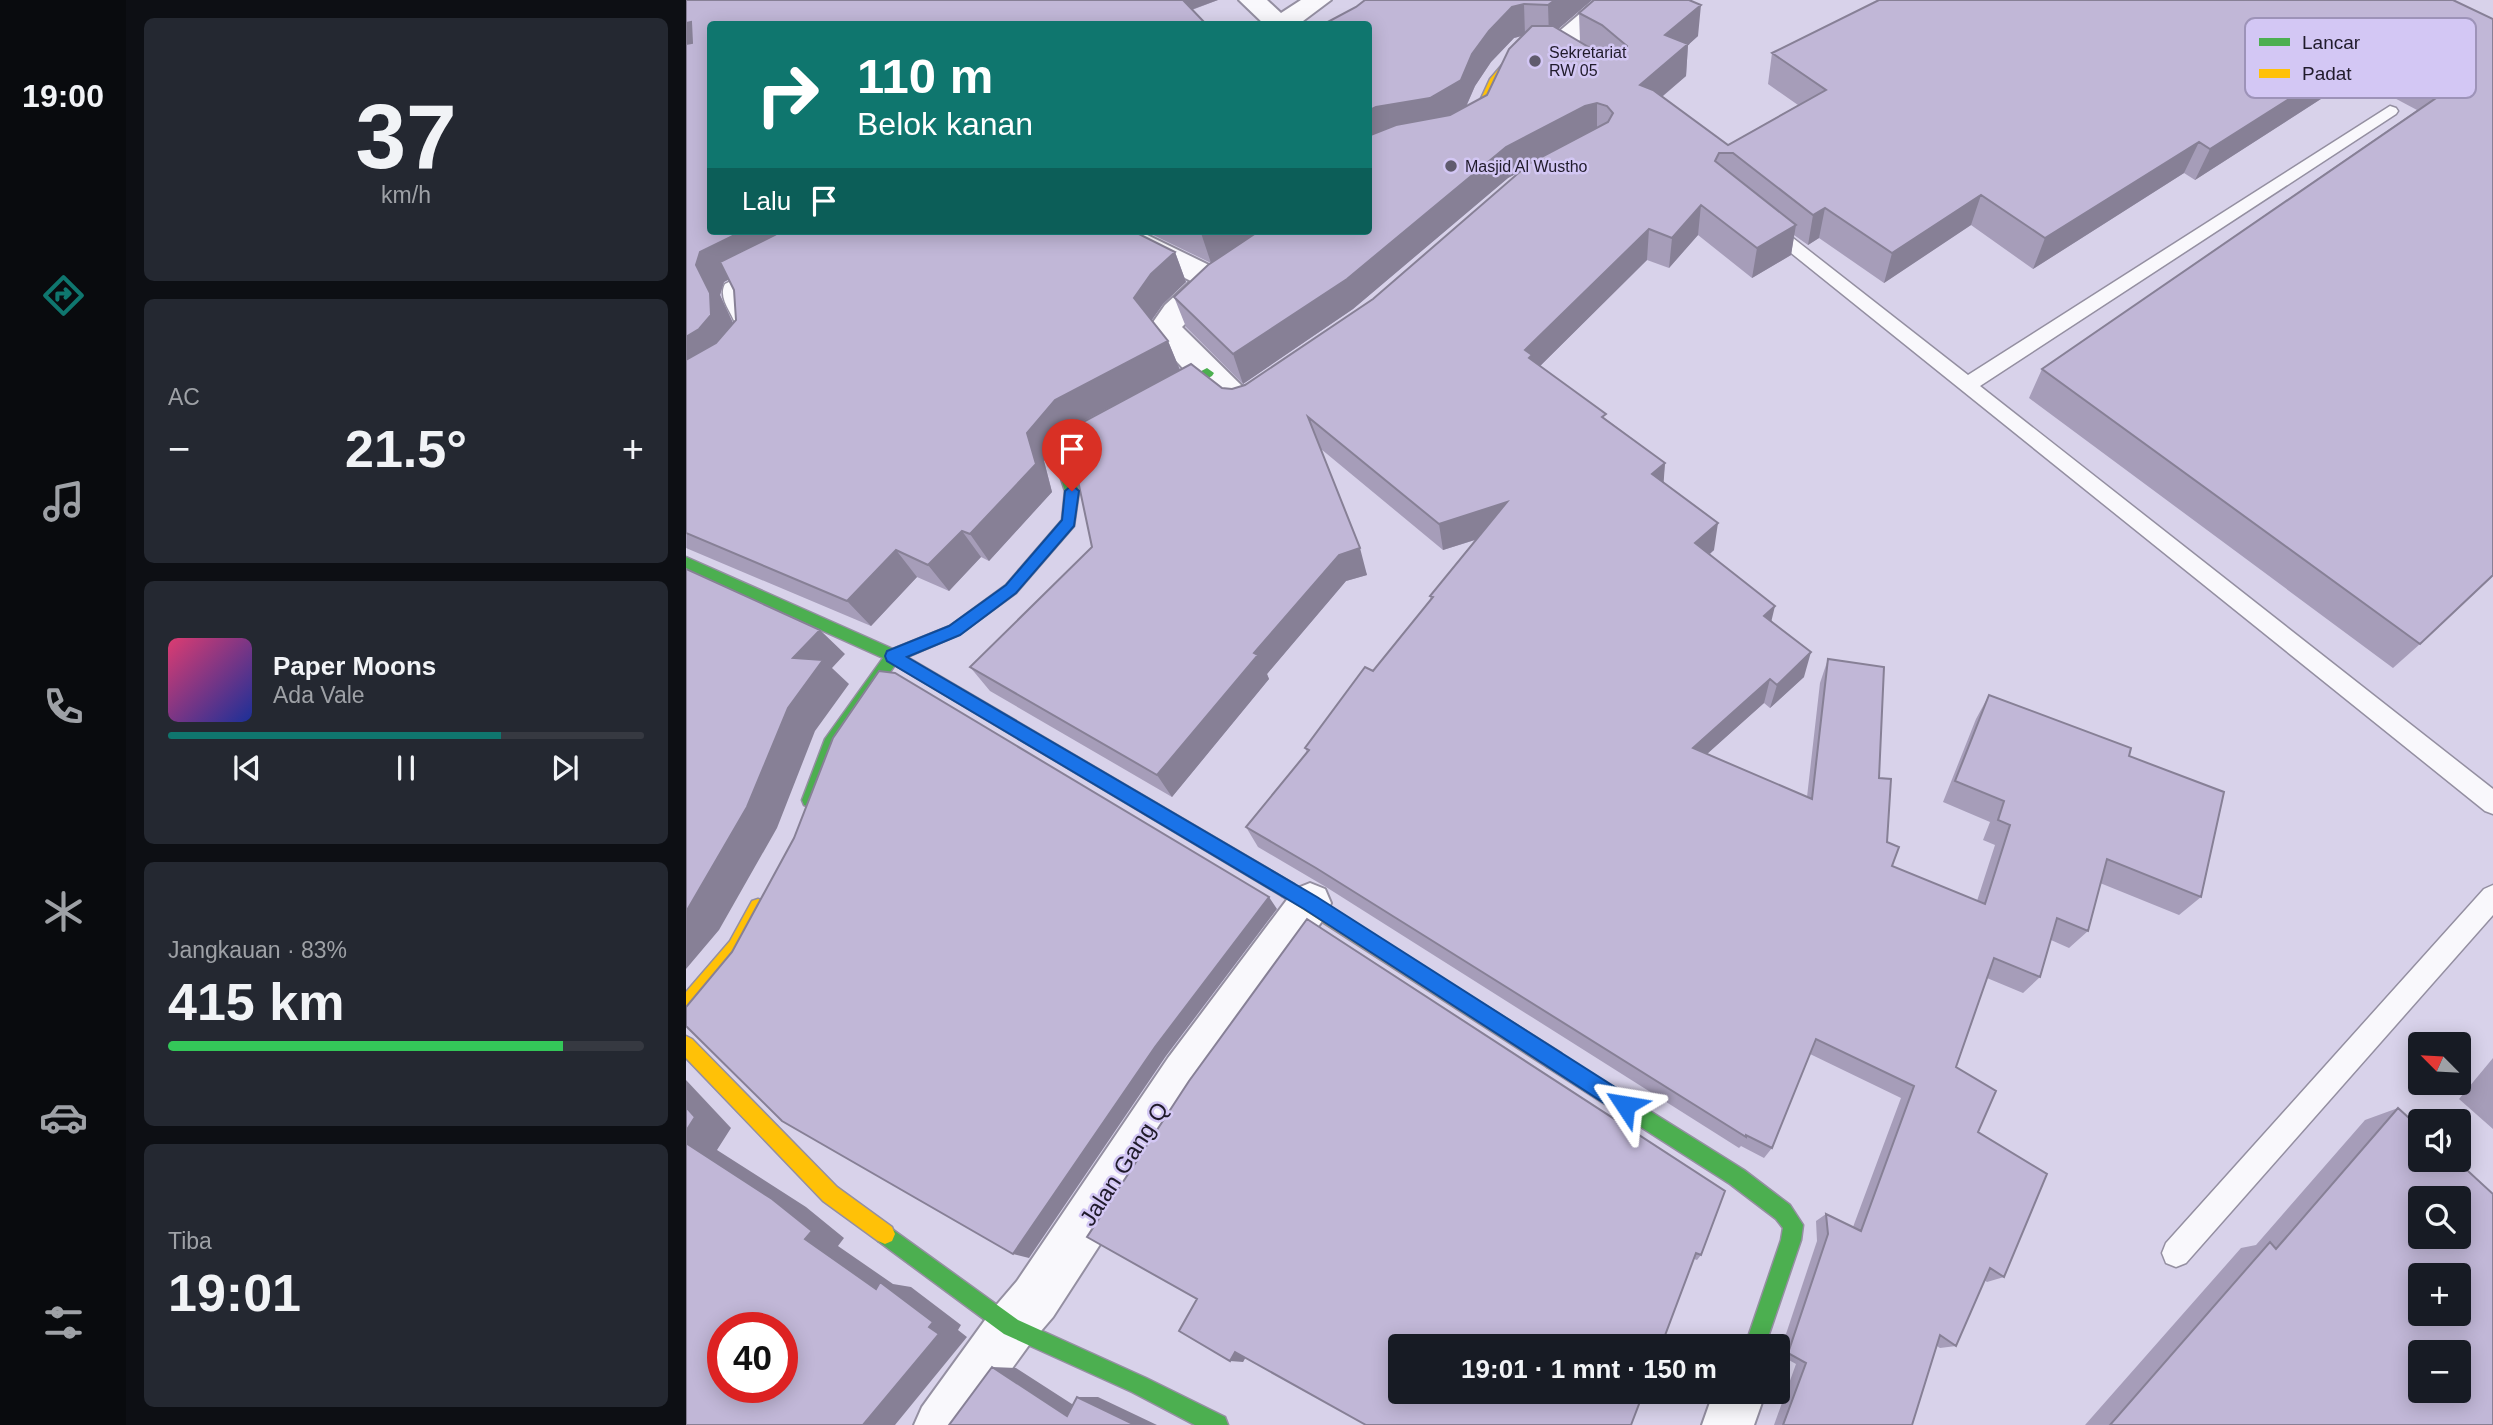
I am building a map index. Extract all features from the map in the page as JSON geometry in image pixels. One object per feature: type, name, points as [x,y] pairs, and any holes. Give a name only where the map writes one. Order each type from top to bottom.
[{"type":"street","points":[[1252,0],[1277,21]]},
{"type":"street","points":[[1286,21],[1318,0]]},
{"type":"street","points":[[1372,158],[1392,146],[1442,138],[1478,118],[1483,100],[1507,62],[1525,46],[1552,48],[1611,0]]},
{"type":"street","points":[[1122,235],[1214,280]]},
{"type":"street","points":[[1283,235],[1214,280],[1175,311],[1165,327],[1207,373],[1241,404],[1292,370]]},
{"type":"street","points":[[805,814],[831,744],[893,656],[955,630],[1011,589],[1069,522],[1072,491],[1063,463],[1084,439],[1207,373]]},
{"type":"street","points":[[686,564],[893,656],[1310,903],[1737,1177],[1783,1212],[1793,1225],[1791,1240],[1759,1334]]},
{"type":"street","points":[[686,1006],[736,947],[763,898]]},
{"type":"street","name":"Jalan Gang Q","points":[[940,1425],[1011,1327],[1035,1300],[1184,1074],[1310,903]]},
{"type":"street","points":[[686,1045],[830,1194],[1011,1327],[1139,1385],[1217,1425]]},
{"type":"street","points":[[1728,1425],[1735,1404]]},
{"type":"lane","points":[[1967,385],[2390,111]]},
{"type":"lane","points":[[1754,216],[2493,803]]},
{"type":"lane","points":[[748,348],[745,320],[733,301],[731,288],[778,264]]},
{"type":"lane","points":[[2176,1253],[2493,897]]},
{"type":"building","points":[[686,0],[1183,0],[1203,21],[707,21],[707,235],[735,235],[700,252],[696,265],[710,293],[711,315],[699,329],[686,337],[686,44],[692,43],[691,22],[686,23]]},
{"type":"building","points":[[1365,0],[1555,0],[1548,5],[1524,4],[1512,7],[1472,54],[1461,80],[1430,98],[1372,109],[1372,21],[1330,21]]},
{"type":"building","points":[[1594,0],[1689,0],[1701,5],[1665,35],[1688,44],[1640,85],[1653,90],[1728,145],[1826,90],[1772,53],[1879,0],[2453,0],[2493,19],[2493,575],[2420,644],[2042,369],[2436,98],[2476,98],[2476,18],[2245,18],[2245,98],[2291,98],[2210,149],[2199,142],[2045,238],[1981,195],[1892,253],[1825,208],[1813,215],[1733,153],[1719,153],[1715,161],[1796,225],[1757,248],[1701,205],[1672,238],[1649,229],[1525,350],[1532,355],[1529,358],[1606,414],[1602,417],[1665,463],[1652,474],[1718,523],[1695,543],[1775,606],[1764,616],[1811,652],[1777,685],[1770,679],[1693,748],[1812,799],[1828,659],[1884,667],[1879,778],[1891,779],[1887,842],[1899,847],[1892,866],[1985,904],[2010,825],[1998,820],[2004,801],[1955,781],[1989,695],[2131,748],[2129,756],[2224,792],[2201,897],[2107,859],[2088,931],[2057,918],[2040,977],[1994,958],[1956,1067],[1996,1091],[1978,1132],[2047,1174],[2004,1277],[1990,1268],[1956,1346],[1940,1335],[1912,1425],[1783,1425],[1806,1363],[1790,1354],[1790,1347],[1828,1234],[1826,1214],[1861,1231],[1914,1086],[1816,1039],[1772,1148],[1746,1137],[1246,827],[1309,750],[1305,748],[1365,667],[1373,671],[1507,502],[1439,524],[1308,417],[1360,548],[1339,555],[1254,653],[1258,655],[1157,775],[970,667],[1092,547],[1069,438],[1083,422],[1191,364],[1222,388],[1232,389],[1245,385],[1373,299],[1530,163],[1608,122],[1613,113],[1607,106],[1597,103],[1585,106],[1506,147],[1347,279],[1233,354],[1174,297],[1208,265],[1253,235],[1372,235],[1372,134],[1396,125],[1450,115],[1487,95],[1509,49],[1532,26],[1553,26],[1602,55],[1623,55],[1627,46],[1602,25],[1579,13]]},
{"type":"building","points":[[775,235],[1141,235],[1175,252],[1151,274],[1134,298],[1168,341],[1055,400],[1027,433],[1036,464],[970,534],[962,531],[928,565],[896,550],[847,601],[686,533],[686,360],[716,343],[736,320],[734,290],[720,262]]},
{"type":"building","points":[[686,569],[820,630],[793,658],[823,660],[788,708],[747,807],[686,912]]},
{"type":"building","points":[[879,671],[895,673],[1269,897],[1155,1047],[1013,1254],[782,1121],[686,1026],[686,1007],[732,952],[794,838],[833,738]]},
{"type":"building","points":[[1307,919],[1725,1191],[1701,1255],[1696,1253],[1666,1334],[1388,1334],[1388,1404],[1639,1404],[1631,1425],[1366,1425],[1235,1352],[1230,1361],[1179,1331],[1197,1299],[1087,1237],[1189,1081]]},
{"type":"building","points":[[686,1107],[695,1117],[686,1131]]},
{"type":"building","points":[[2398,1108],[2408,1117],[2408,1172],[2469,1172],[2493,1194],[2493,1425],[2110,1425],[2270,1242],[2276,1249]]},
{"type":"building","points":[[686,1143],[772,1199],[812,1231],[805,1239],[876,1289],[880,1282],[933,1322],[929,1327],[939,1334],[863,1425],[686,1425]]},
{"type":"building","points":[[992,1367],[1067,1416],[1077,1397],[1135,1425],[949,1425]]},
{"type":"traffic: fast","points":[[810,800],[831,744],[893,656],[955,630],[1011,589],[1069,522],[1072,491],[1063,463],[1084,439],[1207,373]]},
{"type":"traffic: fast","points":[[686,563],[893,656],[1288,890]]},
{"type":"traffic: fast","points":[[1554,1060],[1737,1177],[1783,1212],[1793,1225],[1791,1240],[1759,1334]]},
{"type":"traffic: fast","points":[[885,1234],[1011,1327],[1139,1385],[1217,1425]]},
{"type":"traffic: slow","points":[[1372,158],[1392,146],[1442,138],[1478,118],[1495,79],[1523,47]]},
{"type":"traffic: slow","points":[[1288,890],[1554,1060]]},
{"type":"traffic: slow","points":[[686,1006],[736,947],[758,907]]},
{"type":"traffic: slow","points":[[686,1045],[830,1194],[885,1234]]},
{"type":"place","name":"Sekretariat RW 05","points":[[1535,61]]},
{"type":"place","name":"Masjid Al Wustho","points":[[1451,166]]},
{"type":"route","points":[[1072,491],[1069,522],[1011,589],[955,630],[893,656],[1310,903],[1625,1105]]}]
